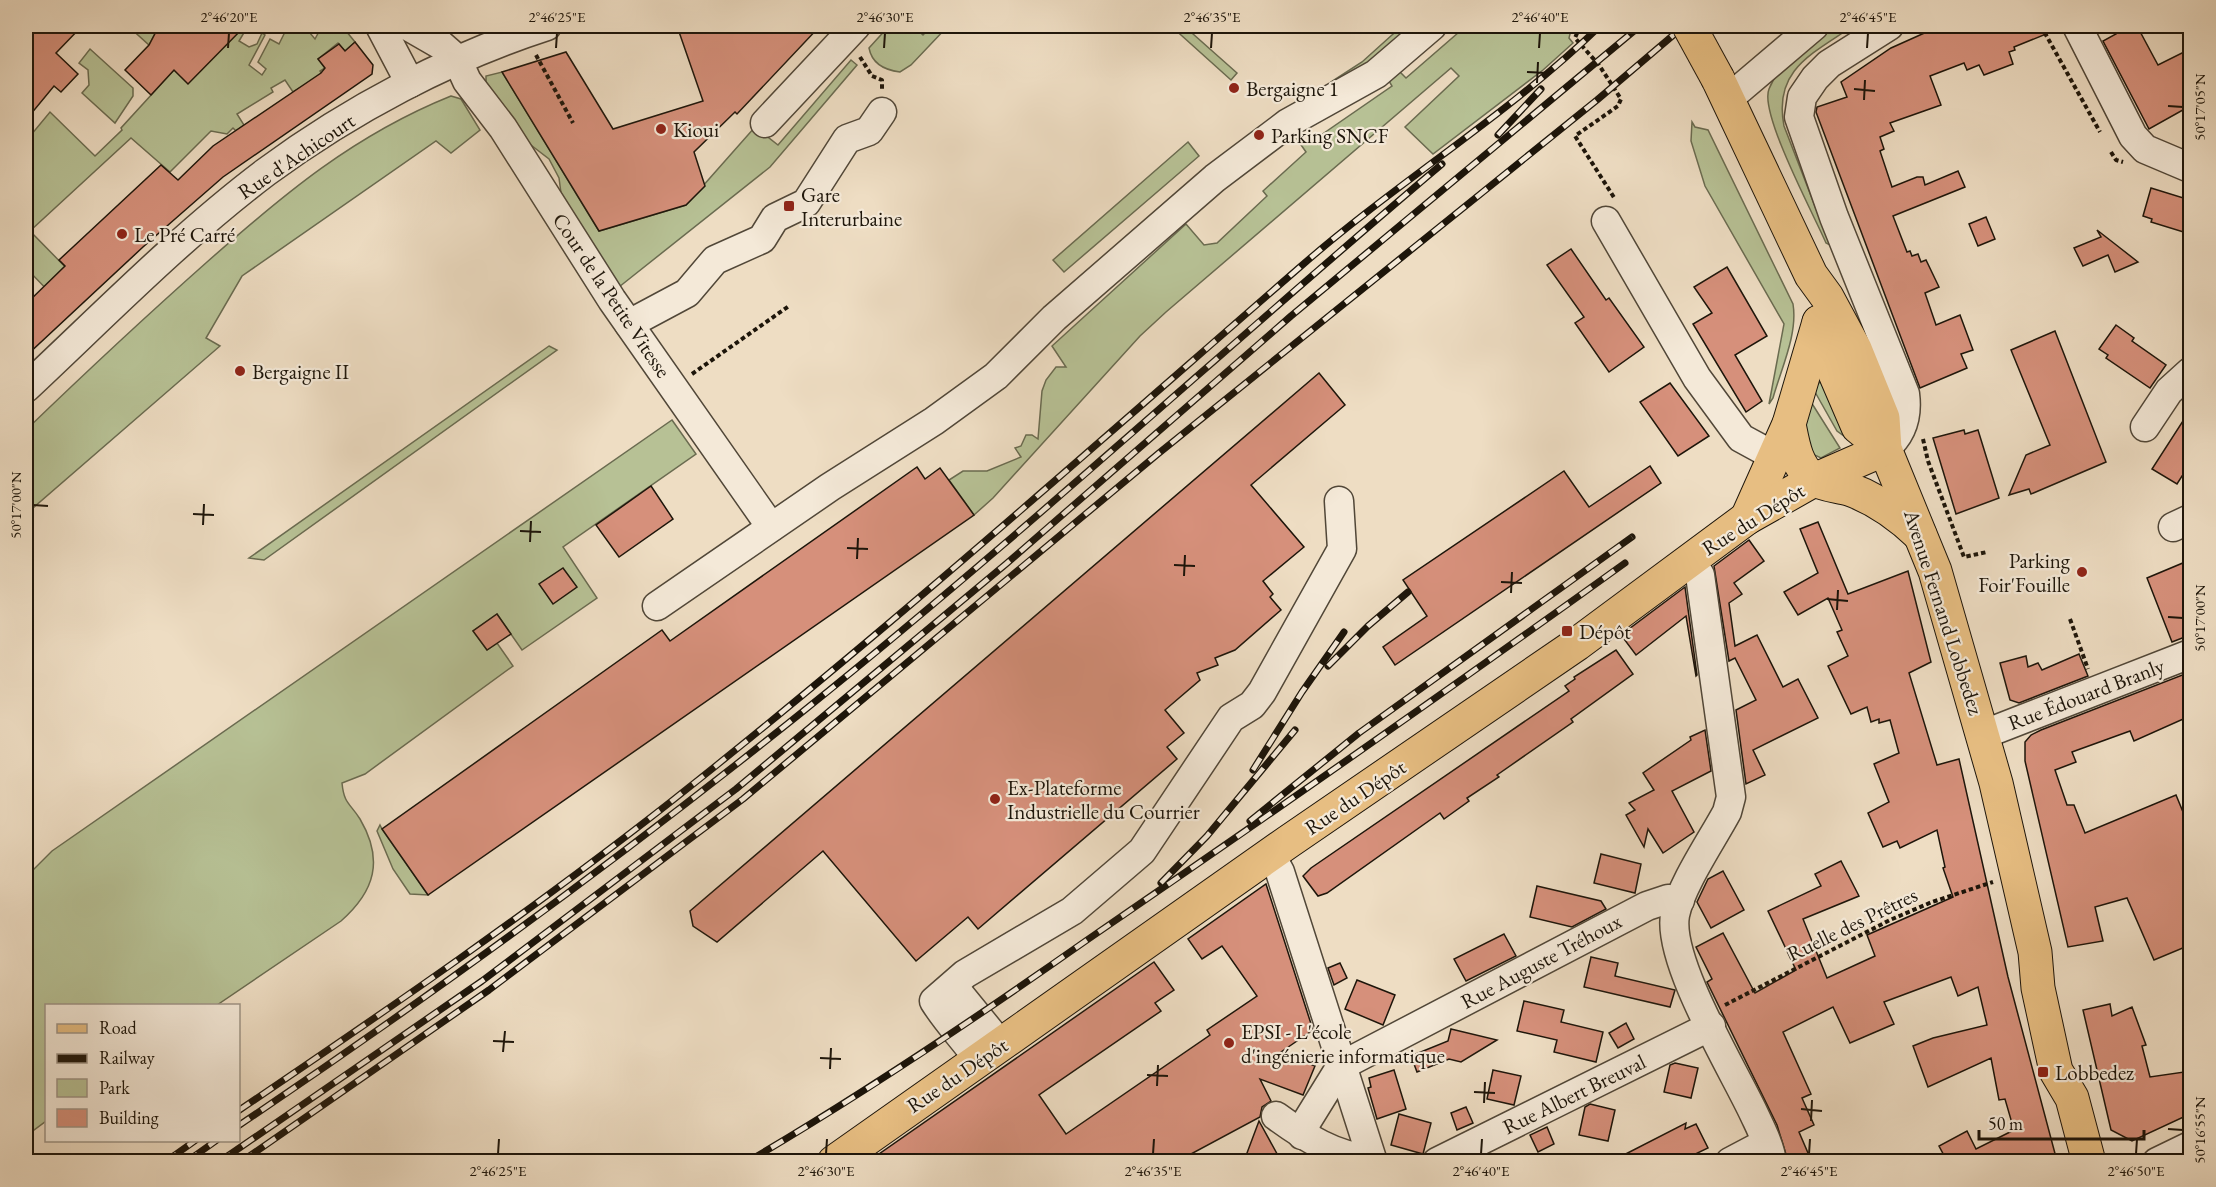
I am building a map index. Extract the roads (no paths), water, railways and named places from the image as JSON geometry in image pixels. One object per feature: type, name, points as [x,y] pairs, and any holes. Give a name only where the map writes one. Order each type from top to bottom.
[{"type":"main road","points":[[1689,26],[1723,89],[1811,275],[1827,297],[1855,349],[1883,418],[1886,449]]},
{"type":"main road","points":[[1811,275],[1827,355],[1858,427],[1886,449]]},
{"type":"main road","points":[[1747,518],[1789,424],[1820,322]]},
{"type":"main road","points":[[1789,424],[1794,449],[1802,468],[1814,480],[1851,490],[1894,511],[1921,536]]},
{"type":"main road","name":"Rue du Dépôt","points":[[834,1161],[1577,644],[1747,518],[1814,480],[1886,449]]},
{"type":"main road","name":"Avenue Fernand Lobbedez","points":[[1886,449],[1935,571],[1982,735],[2035,952],[2038,988],[2056,1071],[2072,1098],[2089,1161]]},
{"type":"street","points":[[380,26],[410,84]]},
{"type":"street","points":[[408,26],[434,40],[458,59]]},
{"type":"street","points":[[657,606],[771,527],[934,421],[996,376],[1054,318],[1215,178],[1288,123],[1376,74],[1431,26]]},
{"type":"street","points":[[1723,89],[1814,26]]},
{"type":"street","points":[[1886,449],[1899,438],[1906,407],[1905,394],[1834,217],[1799,117],[1802,97],[1815,78],[1829,64],[1889,26]]},
{"type":"street","points":[[2077,26],[2133,136],[2145,149],[2190,168]]},
{"type":"street","name":"Rue d'Achicourt","points":[[26,388],[207,220],[266,172],[331,129],[410,84],[458,59],[536,29]]},
{"type":"street","points":[[765,123],[850,31]]},
{"type":"street","name":"Cour de la Petite Vitesse","points":[[458,59],[467,81],[502,128],[629,324],[771,527]]},
{"type":"street","points":[[629,324],[687,293],[715,260],[762,238],[775,218],[806,203],[847,139],[870,131],[882,112]]},
{"type":"street","points":[[1606,221],[1704,386],[1741,438],[1774,456]]},
{"type":"street","points":[[2145,427],[2169,391],[2190,372]]},
{"type":"street","points":[[990,1052],[943,993],[965,974],[1072,911],[1142,851],[1231,718],[1252,705],[1262,692],[1342,549],[1339,501]]},
{"type":"street","points":[[1690,560],[1700,575],[1731,797],[1726,812],[1680,900],[1675,916],[1675,937],[1688,977],[1769,1152],[1730,1161]]},
{"type":"street","name":"Rue Édouard Branly","points":[[1982,735],[2190,654]]},
{"type":"street","points":[[1271,855],[1280,872],[1372,1160],[1358,1159],[1302,1135],[1276,1116]]},
{"type":"street","name":"Rue Auguste Tréhoux","points":[[1341,1066],[1647,906],[1668,899],[1680,900]]},
{"type":"street","name":"Rue Albert Breuval","points":[[1437,1161],[1708,1020]]},
{"type":"street","points":[[1302,1135],[1307,1121],[1341,1066]]},
{"type":"street","points":[[2157,1161],[2190,1146]]},
{"type":"railway","points":[[240,1110],[458,959],[567,881],[673,800],[911,604],[1337,236],[1528,89],[1600,26]]},
{"type":"railway","points":[[219,1162],[482,981],[736,789],[1006,564],[1291,316],[1640,26]]},
{"type":"railway","points":[[241,1162],[489,990],[743,799],[1159,453],[1597,100],[1684,26]]},
{"type":"railway","points":[[1498,135],[1541,89]]},
{"type":"railway","points":[[240,1125],[456,975],[598,871],[806,709],[1047,507],[1442,164]]},
{"type":"railway","points":[[1250,821],[1359,733],[1632,537]]},
{"type":"railway","points":[[747,1162],[877,1082],[1004,998],[1357,753],[1625,563]]},
{"type":"railway","points":[[1328,666],[1368,626],[1408,592]]},
{"type":"railway","points":[[1253,770],[1302,692],[1344,632]]},
{"type":"railway","points":[[1161,883],[1207,836],[1295,730]]},
{"type":"railway","points":[[165,1162],[193,1142]]},
{"type":"railway","points":[[186,1162],[214,1142]]},
{"type":"place","name":"Bergaigne 1","points":[[1234,88]]},
{"type":"place","name":"Kioui","points":[[661,129]]},
{"type":"place","name":"Parking SNCF","points":[[1259,135]]},
{"type":"place","name":"Gare Interurbaine","points":[[789,206]]},
{"type":"place","name":"Le Pré Carré","points":[[122,234]]},
{"type":"place","name":"Bergaigne II","points":[[240,371]]},
{"type":"place","name":"Parking Foir'Fouille","points":[[2082,572]]},
{"type":"place","name":"Dépôt","points":[[1567,631]]},
{"type":"place","name":"Ex-Plateforme Industrielle du Courrier","points":[[995,799]]},
{"type":"place","name":"EPSI - L'école d'ingénierie informatique","points":[[1229,1043]]},
{"type":"place","name":"Lobbedez","points":[[2043,1072]]}]
